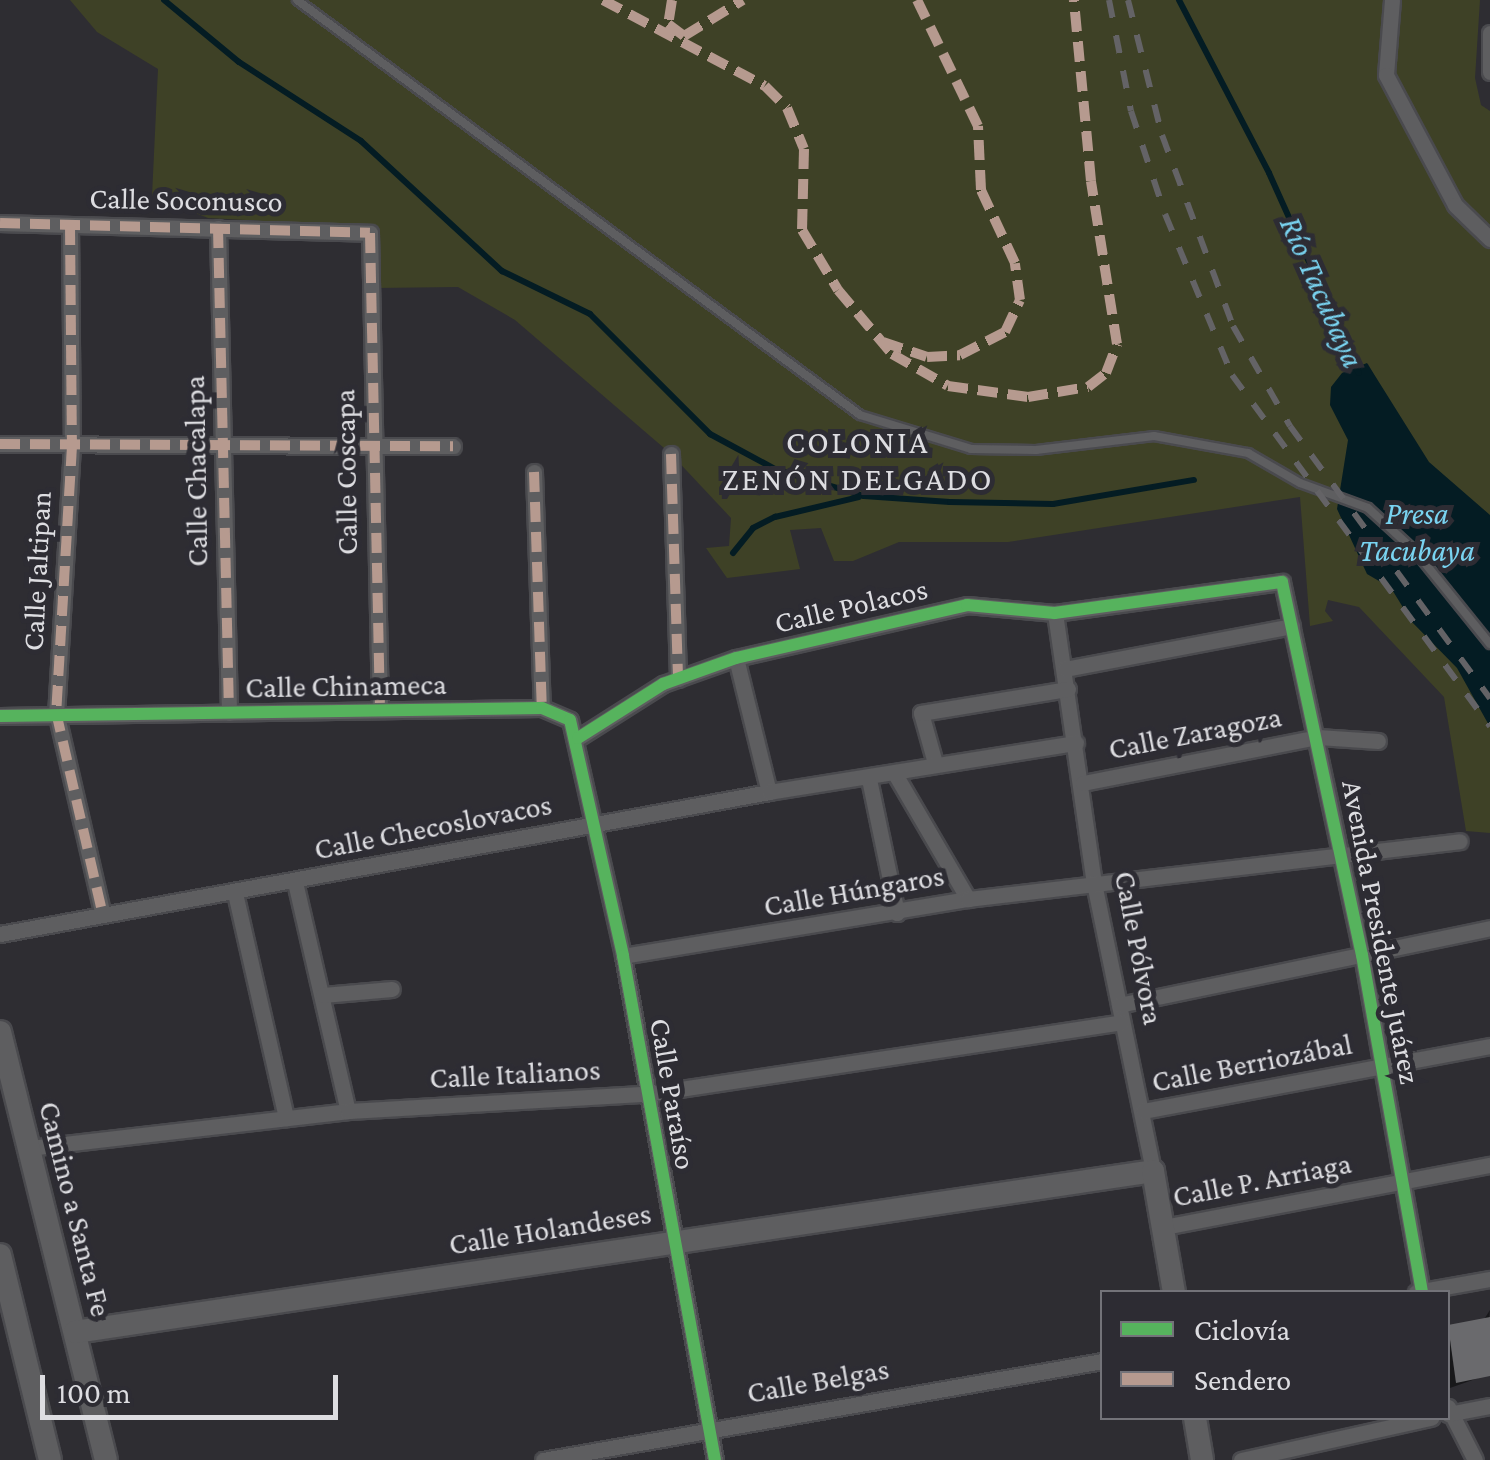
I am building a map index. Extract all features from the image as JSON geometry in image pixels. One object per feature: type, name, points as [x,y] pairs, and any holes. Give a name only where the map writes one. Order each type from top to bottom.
[{"type":"street","points":[[1392,0],[1386,76],[1455,205],[1490,239]]},
{"type":"street","points":[[1490,33],[1490,72]]},
{"type":"street","name":"Calle Soconusco","points":[[0,224],[370,233]]},
{"type":"street","name":"Calle Jaltipan","points":[[70,225],[72,446],[56,712],[103,915]]},
{"type":"street","name":"Calle Chacalapa","points":[[218,228],[229,713]]},
{"type":"street","name":"Calle Coscapa","points":[[370,233],[371,446],[380,710]]},
{"type":"street","points":[[0,444],[453,446]]},
{"type":"street","points":[[534,472],[542,708],[570,720],[578,738],[671,682],[671,454]]},
{"type":"street","name":"Calle Polacos","points":[[671,682],[736,658],[967,605],[1055,612],[1282,582]]},
{"type":"street","name":"Avenida Presidente Juárez","points":[[1282,582],[1362,954],[1404,1180],[1420,1290]]},
{"type":"street","name":"Calle Pólvora","points":[[1055,612],[1083,783],[1094,883],[1142,1111],[1174,1290]]},
{"type":"street","points":[[1065,669],[1292,626]]},
{"type":"street","points":[[736,658],[770,792]]},
{"type":"street","points":[[935,763],[921,712],[1068,690]]},
{"type":"street","name":"Calle Chinameca","points":[[0,716],[56,712],[542,708]]},
{"type":"street","name":"Calle Zaragoza","points":[[1083,783],[1318,736],[1378,741]]},
{"type":"street","name":"Calle Paraíso","points":[[578,738],[623,956],[714,1460]]},
{"type":"street","name":"Calle Checoslovacos","points":[[0,934],[770,792],[1076,743]]},
{"type":"street","points":[[895,774],[968,899]]},
{"type":"street","points":[[869,779],[898,913]]},
{"type":"street","name":"Calle Húngaros","points":[[623,956],[968,899],[1337,850],[1460,841]]},
{"type":"street","points":[[295,882],[348,1110]]},
{"type":"street","points":[[235,893],[286,1118]]},
{"type":"street","points":[[1118,1004],[1490,928]]},
{"type":"street","points":[[323,995],[392,989]]},
{"type":"street","name":"Calle Italianos","points":[[29,1148],[348,1110],[647,1094],[1122,1022]]},
{"type":"street","name":"Camino a Santa Fe","points":[[0,1032],[106,1460]]},
{"type":"street","name":"Calle Berriozábal","points":[[1142,1111],[1490,1046]]},
{"type":"street","name":"Calle P. Arriaga","points":[[1164,1228],[1490,1165]]},
{"type":"street","name":"Calle Holandeses","points":[[75,1332],[1153,1171]]},
{"type":"street","points":[[0,1255],[10,1332],[50,1460]]},
{"type":"street","points":[[1431,1290],[1490,1279]]},
{"type":"street","name":"Calle Belgas","points":[[543,1460],[708,1427],[1100,1361]]},
{"type":"street","points":[[1450,1412],[1490,1406]]},
{"type":"street","points":[[1450,1416],[1474,1460]]},
{"type":"street","points":[[1195,1420],[1202,1460]]},
{"type":"street","points":[[1241,1460],[1422,1420]]},
{"type":"lane","points":[[296,0],[860,415],[971,449],[1036,450],[1154,436],[1248,452],[1300,483],[1368,508],[1416,552],[1490,644]]},
{"type":"green space","points":[[70,0],[1480,0],[1475,78],[1481,105],[1490,111],[1490,833],[1466,831],[1444,697],[1359,607],[1328,600],[1325,611],[1333,621],[1310,626],[1300,497],[1008,542],[899,542],[853,561],[834,561],[821,528],[790,530],[800,569],[727,578],[706,548],[729,546],[731,518],[671,454],[515,320],[458,287],[375,288],[374,227],[208,218],[152,196],[158,69],[97,32]],"holes":[[[1368,364],[1406,433],[1428,461],[1342,373]]]},
{"type":"water","name":"Presa Tacubaya","points":[[1367,363],[1429,462],[1490,515],[1490,727],[1457,668],[1412,622],[1391,588],[1367,574],[1337,509],[1348,440],[1330,405],[1331,387],[1342,373]]},
{"type":"building","points":[[1490,1317],[1490,1376],[1456,1383],[1450,1325]]},
{"type":"waterway","points":[[164,0],[239,62],[361,141],[502,271],[590,314],[710,434],[775,469],[864,496],[950,502],[1053,504],[1194,480]]},
{"type":"waterway","name":"Río Tacubaya","points":[[1179,0],[1269,173],[1359,373]]},
{"type":"waterway","points":[[733,553],[753,528],[775,517],[859,497]]},
{"type":"railway","points":[[1109,0],[1131,111],[1165,214],[1232,375],[1490,726]]},
{"type":"railway","points":[[1128,0],[1162,135],[1233,326],[1290,426],[1490,698]]},
{"type":"marked path","points":[[603,0],[765,86],[787,108],[804,149],[802,230],[838,290],[892,354],[948,386],[1028,397],[1088,387],[1106,373],[1117,344],[1091,181],[1074,0]]},
{"type":"marked path","points":[[672,0],[668,24],[684,36],[743,0]]},
{"type":"marked path","points":[[883,342],[927,357],[960,355],[1005,332],[1020,300],[1015,263],[981,190],[978,126],[917,0]]},
{"type":"marked path","points":[[0,223],[370,233],[380,709]]},
{"type":"marked path","points":[[70,225],[72,446],[56,712],[103,915]]},
{"type":"marked path","points":[[218,228],[229,713]]},
{"type":"marked path","points":[[0,444],[453,446]]},
{"type":"marked path","points":[[671,454],[678,679]]},
{"type":"marked path","points":[[534,472],[542,708]]},
{"type":"cycle path","points":[[578,738],[663,684],[736,658],[967,605],[1055,613],[1282,582],[1362,955],[1422,1290]]},
{"type":"cycle path","points":[[0,716],[542,708],[570,720],[623,956],[715,1460]]},
{"type":"district","name":"COLONIA ZENÓN DELGADO","points":[[858,462]]}]
